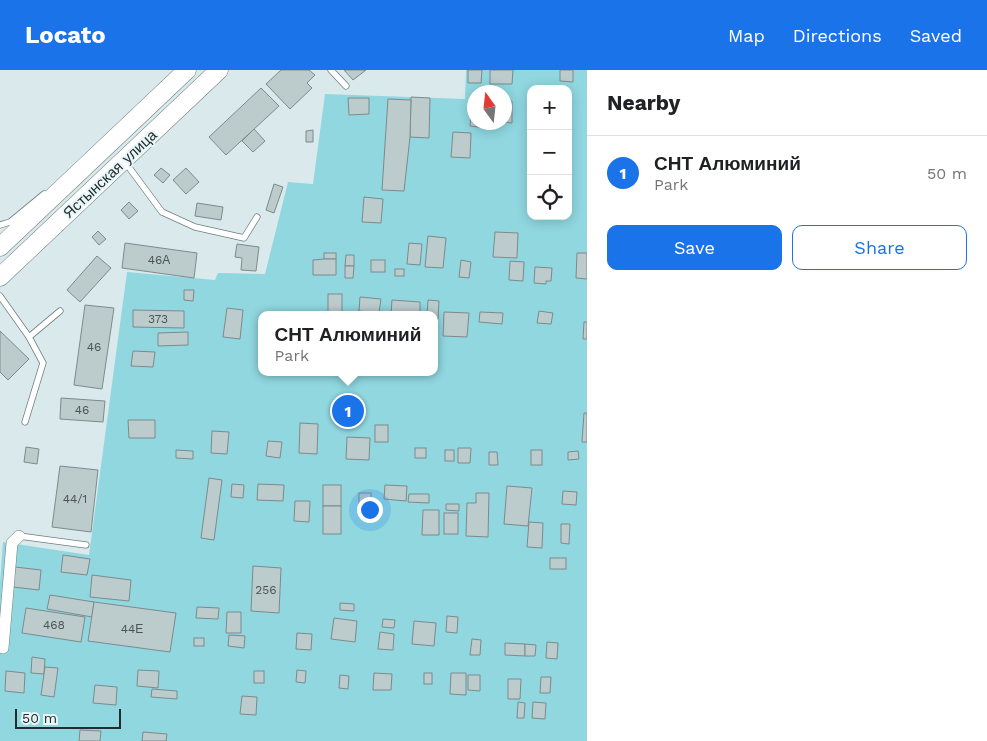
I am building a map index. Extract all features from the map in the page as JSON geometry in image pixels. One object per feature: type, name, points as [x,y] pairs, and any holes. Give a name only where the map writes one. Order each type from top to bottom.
[{"type":"main road","name":"Ястынская улица","points":[[0,247],[186,70]]},
{"type":"main road","name":"Ястынская улица","points":[[0,277],[219,70]]},
{"type":"street","points":[[2,648],[12,543],[19,536]]},
{"type":"lane","points":[[330,70],[346,86]]},
{"type":"lane","points":[[62,179],[129,124]]},
{"type":"lane","points":[[124,160],[162,212],[195,228],[244,238],[257,217]]},
{"type":"lane","points":[[0,225],[10,222],[47,191]]},
{"type":"lane","points":[[0,296],[44,363],[25,422]]},
{"type":"lane","points":[[29,338],[60,311]]},
{"type":"lane","points":[[19,536],[86,545]]},
{"type":"shaded area","points":[[466,70],[587,70],[587,741],[0,741],[0,582],[3,542],[89,555],[127,272],[215,280],[218,273],[265,274],[288,182],[313,184],[325,94],[465,99]]},
{"type":"building","points":[[281,70],[309,70],[315,75],[307,83],[312,88],[290,109],[266,84]]},
{"type":"building","points":[[344,70],[366,70],[353,80]]},
{"type":"building","points":[[468,70],[482,70],[481,83],[468,83]]},
{"type":"building","points":[[490,70],[513,70],[512,84],[490,84]]},
{"type":"building","points":[[560,70],[573,70],[573,82],[560,81]]},
{"type":"building","points":[[261,88],[279,106],[226,155],[209,137]]},
{"type":"building","points":[[411,97],[430,98],[429,138],[410,137]]},
{"type":"building","points":[[348,98],[369,98],[369,114],[349,115]]},
{"type":"building","points":[[388,99],[411,100],[410,137],[404,191],[382,190]]},
{"type":"building","points":[[254,129],[265,141],[253,152],[242,141]]},
{"type":"building","points":[[313,130],[313,142],[306,142],[306,131]]},
{"type":"building","points":[[453,132],[471,133],[470,158],[451,157]]},
{"type":"building","points":[[161,168],[170,175],[163,183],[154,175]]},
{"type":"building","points":[[186,168],[199,182],[186,194],[173,180]]},
{"type":"building","points":[[274,184],[283,187],[274,213],[266,210]]},
{"type":"building","points":[[364,197],[383,199],[381,223],[362,222]]},
{"type":"building","points":[[129,202],[138,211],[129,219],[121,210]]},
{"type":"building","points":[[197,203],[223,207],[221,220],[195,216]]},
{"type":"building","points":[[98,231],[106,239],[99,245],[92,237]]},
{"type":"building","points":[[495,232],[518,233],[517,258],[493,257]]},
{"type":"building","points":[[428,236],[446,238],[443,268],[425,267]]},
{"type":"building","points":[[125,243],[197,253],[194,278],[122,268]]},
{"type":"building","points":[[409,243],[422,244],[420,265],[407,264]]},
{"type":"building","points":[[237,244],[259,247],[256,271],[241,270],[242,258],[235,257]]},
{"type":"building","points":[[324,253],[336,253],[336,259],[324,259]]},
{"type":"building","points":[[577,253],[587,253],[587,279],[576,278]]},
{"type":"building","points":[[346,255],[354,255],[354,266],[345,266]]},
{"type":"building","points":[[97,256],[111,268],[80,302],[67,290]]},
{"type":"building","points":[[336,259],[336,275],[313,275],[313,260]]},
{"type":"building","points":[[371,260],[385,260],[385,272],[371,272]]},
{"type":"building","points":[[461,260],[471,262],[469,278],[459,277]]},
{"type":"building","points":[[510,261],[524,262],[523,281],[509,280]]},
{"type":"building","points":[[345,266],[354,266],[353,278],[345,278]]},
{"type":"building","points":[[535,267],[552,268],[551,281],[546,281],[546,284],[534,283]]},
{"type":"building","points":[[395,269],[404,269],[404,276],[395,276]]},
{"type":"building","points":[[184,290],[194,290],[193,301],[184,300]]},
{"type":"building","points":[[328,294],[342,294],[342,311],[328,311]]},
{"type":"building","points":[[360,297],[381,299],[379,311],[359,311]]},
{"type":"building","points":[[392,300],[420,302],[420,311],[391,311]]},
{"type":"building","points":[[428,300],[439,301],[438,319],[438,311],[427,311]]},
{"type":"building","points":[[85,305],[114,308],[102,389],[74,385]]},
{"type":"building","points":[[227,308],[243,310],[240,339],[223,337]]},
{"type":"building","points":[[133,310],[184,311],[184,328],[133,327]]},
{"type":"building","points":[[539,311],[553,313],[551,324],[537,323]]},
{"type":"building","points":[[444,312],[469,313],[467,337],[443,336]]},
{"type":"building","points":[[480,312],[503,313],[502,324],[479,322]]},
{"type":"building","points":[[584,322],[587,322],[587,339],[583,339]]},
{"type":"building","points":[[0,331],[29,359],[8,380],[0,372]]},
{"type":"building","points":[[188,332],[188,345],[158,346],[158,333]]},
{"type":"building","points":[[133,351],[155,352],[153,367],[131,366]]},
{"type":"building","points":[[61,398],[105,401],[103,422],[60,419]]},
{"type":"building","points":[[584,413],[587,413],[587,442],[582,442]]},
{"type":"building","points":[[128,420],[155,420],[155,438],[129,438]]},
{"type":"building","points":[[300,423],[318,424],[317,454],[299,453]]},
{"type":"building","points":[[375,425],[388,425],[388,442],[375,442]]},
{"type":"building","points":[[212,431],[229,432],[227,454],[211,453]]},
{"type":"building","points":[[347,437],[370,438],[369,460],[346,459]]},
{"type":"building","points":[[268,441],[282,442],[280,458],[266,456]]},
{"type":"building","points":[[26,447],[39,449],[37,464],[24,462]]},
{"type":"building","points":[[415,448],[426,448],[426,458],[415,458]]},
{"type":"building","points":[[458,448],[471,448],[470,463],[458,463]]},
{"type":"building","points":[[176,450],[193,451],[193,459],[176,458]]},
{"type":"building","points":[[445,450],[454,450],[454,461],[445,461]]},
{"type":"building","points":[[531,450],[542,450],[542,465],[531,465]]},
{"type":"building","points":[[578,451],[579,459],[568,460],[568,452]]},
{"type":"building","points":[[489,452],[497,452],[498,465],[489,465]]},
{"type":"building","points":[[60,466],[98,470],[91,532],[52,527]]},
{"type":"building","points":[[209,478],[222,480],[214,540],[201,538]]},
{"type":"building","points":[[232,484],[244,485],[243,498],[231,497]]},
{"type":"building","points":[[258,484],[284,485],[283,501],[257,500]]},
{"type":"building","points":[[323,485],[341,485],[341,506],[323,506]]},
{"type":"building","points":[[385,485],[407,486],[406,501],[384,499]]},
{"type":"building","points":[[507,486],[532,488],[528,526],[504,524]]},
{"type":"building","points":[[563,491],[577,492],[576,505],[562,504]]},
{"type":"building","points":[[359,493],[371,493],[371,508],[359,508]]},
{"type":"building","points":[[476,493],[489,493],[488,537],[466,536],[467,503],[476,503]]},
{"type":"building","points":[[409,494],[429,494],[429,503],[408,502]]},
{"type":"building","points":[[295,501],[310,501],[309,522],[294,521]]},
{"type":"building","points":[[446,504],[459,504],[459,511],[446,510]]},
{"type":"building","points":[[323,506],[341,506],[341,534],[323,534]]},
{"type":"building","points":[[423,510],[439,510],[439,535],[422,535]]},
{"type":"building","points":[[444,513],[458,513],[458,534],[444,534]]},
{"type":"building","points":[[529,522],[543,523],[542,548],[527,547]]},
{"type":"building","points":[[561,524],[570,524],[569,544],[561,543]]},
{"type":"building","points":[[63,555],[90,559],[87,575],[61,572]]},
{"type":"building","points":[[550,558],[566,558],[566,569],[550,569]]},
{"type":"building","points":[[253,566],[281,568],[279,613],[251,611]]},
{"type":"building","points":[[15,567],[41,570],[39,590],[13,587]]},
{"type":"building","points":[[92,575],[131,580],[129,601],[90,597]]},
{"type":"building","points":[[50,595],[94,602],[92,617],[47,609]]},
{"type":"building","points":[[94,602],[176,613],[170,652],[88,641]]},
{"type":"building","points":[[340,603],[354,604],[354,611],[340,610]]},
{"type":"building","points":[[197,607],[219,608],[218,619],[196,618]]},
{"type":"building","points":[[26,608],[85,617],[81,642],[22,633]]},
{"type":"building","points":[[227,612],[241,612],[241,633],[226,633]]},
{"type":"building","points":[[447,616],[458,617],[457,633],[446,632]]},
{"type":"building","points":[[334,618],[357,621],[355,642],[331,639]]},
{"type":"building","points":[[383,619],[395,620],[394,628],[382,627]]},
{"type":"building","points":[[414,621],[436,623],[434,646],[412,644]]},
{"type":"building","points":[[380,632],[394,634],[393,650],[378,649]]},
{"type":"building","points":[[297,633],[312,634],[311,650],[296,649]]},
{"type":"building","points":[[229,635],[245,636],[244,648],[228,646]]},
{"type":"building","points":[[194,638],[204,638],[204,646],[194,646]]},
{"type":"building","points":[[472,639],[481,640],[480,655],[470,655]]},
{"type":"building","points":[[547,642],[558,643],[557,659],[546,658]]},
{"type":"building","points":[[505,643],[525,644],[525,656],[505,655]]},
{"type":"building","points":[[525,644],[536,645],[535,656],[525,656]]},
{"type":"building","points":[[32,657],[45,659],[44,674],[31,673]]},
{"type":"building","points":[[45,667],[58,668],[54,697],[41,695]]},
{"type":"building","points":[[138,670],[159,671],[158,688],[137,686]]},
{"type":"building","points":[[297,670],[306,671],[305,683],[296,682]]},
{"type":"building","points":[[6,671],[25,673],[24,693],[5,691]]},
{"type":"building","points":[[254,671],[264,671],[264,683],[254,683]]},
{"type":"building","points":[[374,673],[392,674],[391,690],[373,690]]},
{"type":"building","points":[[424,673],[432,673],[432,684],[424,684]]},
{"type":"building","points":[[451,673],[466,673],[466,695],[450,694]]},
{"type":"building","points":[[340,675],[349,676],[348,689],[339,688]]},
{"type":"building","points":[[468,675],[480,675],[480,691],[468,690]]},
{"type":"building","points":[[541,677],[551,677],[550,693],[540,693]]},
{"type":"building","points":[[508,679],[521,679],[520,699],[508,699]]},
{"type":"building","points":[[95,685],[117,687],[116,705],[93,703]]},
{"type":"building","points":[[152,689],[177,691],[177,699],[151,697]]},
{"type":"building","points":[[242,696],[257,697],[256,715],[240,714]]},
{"type":"building","points":[[518,702],[525,703],[524,718],[517,718]]},
{"type":"building","points":[[533,702],[546,703],[545,719],[532,718]]},
{"type":"building","points":[[80,730],[101,731],[100,741],[79,741]]},
{"type":"building","points":[[143,732],[167,734],[166,741],[142,741]]},
{"type":"place","name":"СНТ Алюминий","points":[[348,411]]}]
